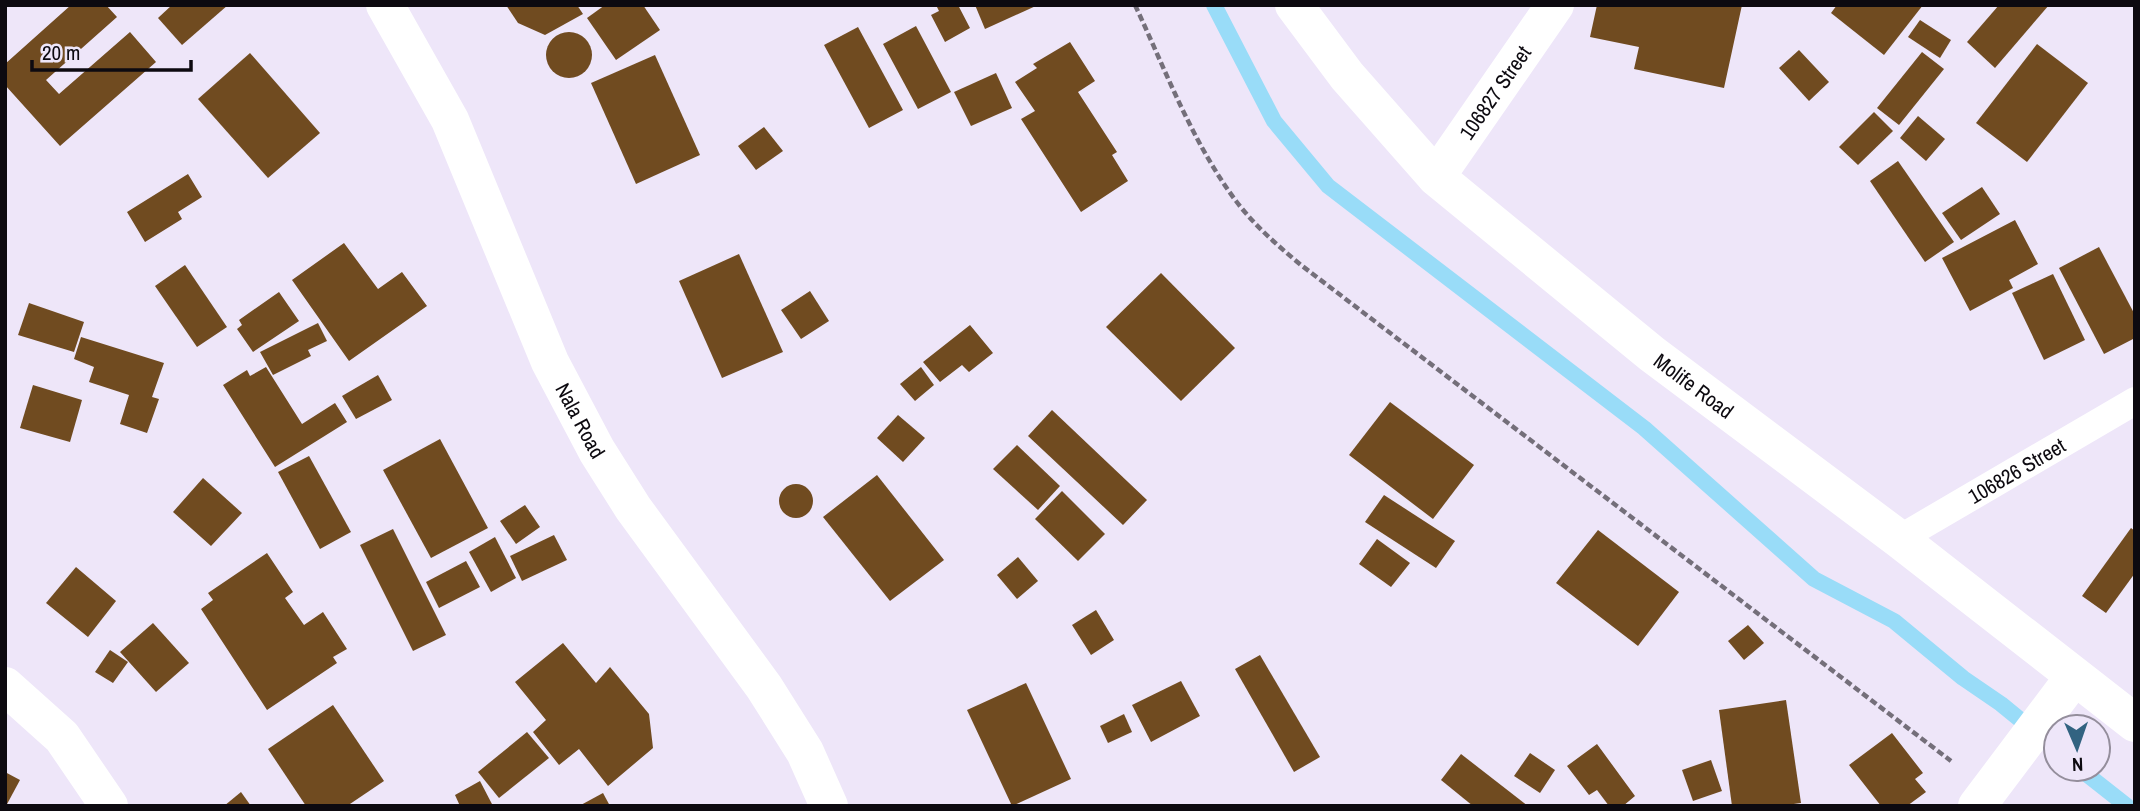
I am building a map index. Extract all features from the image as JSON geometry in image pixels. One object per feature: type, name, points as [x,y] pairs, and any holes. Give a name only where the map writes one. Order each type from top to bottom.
[{"type":"street","name":"Nala Road","points":[[385,5],[450,120],[550,362],[597,451],[640,518],[764,687],[805,752],[829,806]]},
{"type":"street","name":"Molife Road","points":[[1294,5],[1347,76],[1436,177],[1652,354],[1899,539],[2069,685],[2135,723]]},
{"type":"street","name":"106827 Street","points":[[1436,177],[1555,5]]},
{"type":"street","points":[[1995,792],[2069,685]]},
{"type":"street","points":[[5,686],[62,737],[109,806]]},
{"type":"lane","name":"106826 Street","points":[[1899,539],[2135,401]]},
{"type":"path","points":[[1135,5],[1199,144],[1237,202],[1265,235],[1642,527],[1995,792]]},
{"type":"building","points":[[71,5],[106,5],[117,17],[46,80],[59,94],[130,32],[156,62],[60,146],[5,85],[5,64]]},
{"type":"building","points":[[172,5],[228,5],[182,45],[158,18]]},
{"type":"building","points":[[506,5],[577,5],[583,14],[545,35],[518,23]]},
{"type":"building","points":[[605,5],[643,5],[660,30],[616,60],[587,18]]},
{"type":"building","points":[[936,5],[958,5],[970,28],[945,42],[931,15],[939,11]]},
{"type":"building","points":[[975,5],[1038,5],[985,29]]},
{"type":"building","points":[[1597,5],[1742,5],[1724,88],[1634,69],[1639,47],[1590,37]]},
{"type":"building","points":[[1837,5],[1923,5],[1884,55],[1831,13]]},
{"type":"building","points":[[1999,5],[2049,5],[1995,68],[1967,42]]},
{"type":"building","points":[[1920,20],[1951,40],[1940,58],[1908,37]]},
{"type":"building","points":[[916,26],[951,92],[918,109],[883,44]]},
{"type":"building","points":[[858,27],[903,110],[869,128],[824,45]]},
{"type":"building","points":[[569,32],[585,39],[592,55],[585,71],[569,78],[553,71],[546,55],[553,39]]},
{"type":"building","points":[[1070,42],[1095,81],[1078,92],[1117,152],[1112,155],[1128,181],[1081,212],[1021,119],[1035,111],[1015,82],[1037,68],[1033,64]]},
{"type":"building","points":[[2037,44],[2088,83],[2027,162],[1976,123]]},
{"type":"building","points":[[1799,50],[1829,82],[1809,101],[1779,68]]},
{"type":"building","points":[[1922,52],[1944,69],[1899,125],[1877,108]]},
{"type":"building","points":[[250,53],[320,133],[268,178],[198,99]]},
{"type":"building","points":[[655,55],[700,155],[636,184],[591,83]]},
{"type":"building","points":[[996,73],[1012,108],[971,126],[954,92]]},
{"type":"building","points":[[1874,112],[1893,131],[1858,165],[1839,147]]},
{"type":"building","points":[[1918,116],[1945,139],[1926,161],[1900,138]]},
{"type":"building","points":[[764,127],[783,151],[756,170],[738,146]]},
{"type":"building","points":[[1898,161],[1954,242],[1925,262],[1870,181]]},
{"type":"building","points":[[188,174],[202,197],[178,212],[182,219],[145,242],[127,212]]},
{"type":"building","points":[[1982,187],[2000,214],[1961,240],[1942,213]]},
{"type":"building","points":[[2015,220],[2038,264],[2009,280],[2013,288],[1970,311],[1942,258]]},
{"type":"building","points":[[344,243],[378,289],[402,272],[427,306],[349,361],[292,280]]},
{"type":"building","points":[[2099,247],[2135,315],[2135,338],[2104,354],[2059,268]]},
{"type":"building","points":[[739,254],[783,352],[722,378],[679,281]]},
{"type":"building","points":[[185,265],[227,327],[197,347],[155,286]]},
{"type":"building","points":[[1161,273],[1235,348],[1181,401],[1106,327]]},
{"type":"building","points":[[2053,274],[2085,340],[2044,360],[2012,293]]},
{"type":"building","points":[[810,291],[829,321],[801,339],[781,310]]},
{"type":"building","points":[[279,292],[299,321],[253,352],[237,329],[242,325],[239,320]]},
{"type":"building","points":[[29,303],[84,322],[74,352],[18,335]]},
{"type":"building","points":[[318,323],[327,341],[308,350],[311,356],[273,375],[260,352]]},
{"type":"building","points":[[970,325],[993,353],[969,372],[962,365],[940,382],[923,362]]},
{"type":"building","points":[[81,337],[164,363],[152,397],[159,399],[147,433],[120,424],[129,395],[89,382],[94,367],[74,359]]},
{"type":"building","points":[[266,367],[302,424],[335,403],[347,422],[275,467],[223,385],[247,370],[250,376]]},
{"type":"building","points":[[921,367],[934,385],[915,401],[900,384]]},
{"type":"building","points":[[378,375],[392,400],[356,419],[342,396]]},
{"type":"building","points":[[33,385],[82,400],[70,442],[20,428]]},
{"type":"building","points":[[1390,402],[1474,465],[1433,519],[1349,455]]},
{"type":"building","points":[[1052,410],[1147,500],[1123,525],[1028,436]]},
{"type":"building","points":[[898,415],[925,438],[903,462],[877,438]]},
{"type":"building","points":[[440,439],[488,528],[431,558],[383,470]]},
{"type":"building","points":[[1017,445],[1060,486],[1038,510],[993,469]]},
{"type":"building","points":[[309,456],[351,532],[320,549],[278,472]]},
{"type":"building","points":[[877,475],[944,560],[890,601],[823,517]]},
{"type":"building","points":[[203,478],[242,513],[211,546],[173,512]]},
{"type":"building","points":[[796,484],[808,489],[813,501],[808,513],[796,518],[784,513],[779,501],[784,489]]},
{"type":"building","points":[[1062,491],[1105,534],[1078,561],[1035,519]]},
{"type":"building","points":[[1384,495],[1455,541],[1436,568],[1365,522]]},
{"type":"building","points":[[525,505],[540,527],[516,544],[500,521]]},
{"type":"building","points":[[2131,528],[2135,531],[2135,573],[2106,613],[2082,596]]},
{"type":"building","points":[[393,529],[446,635],[413,651],[360,545]]},
{"type":"building","points":[[1598,530],[1679,592],[1638,646],[1556,583]]},
{"type":"building","points":[[554,535],[567,560],[522,581],[510,556]]},
{"type":"building","points":[[495,537],[516,578],[491,592],[469,552]]},
{"type":"building","points":[[1377,539],[1410,563],[1391,587],[1359,564]]},
{"type":"building","points":[[267,553],[293,592],[285,598],[304,625],[323,612],[347,649],[333,657],[337,663],[267,710],[201,609],[213,600],[208,593]]},
{"type":"building","points":[[1018,557],[1038,581],[1017,599],[997,575]]},
{"type":"building","points":[[466,561],[480,587],[439,608],[426,582]]},
{"type":"building","points":[[76,567],[116,601],[88,637],[46,603]]},
{"type":"building","points":[[1096,610],[1114,640],[1091,655],[1072,625]]},
{"type":"building","points":[[153,623],[189,663],[156,692],[120,652]]},
{"type":"building","points":[[1748,625],[1764,643],[1744,660],[1728,641]]},
{"type":"building","points":[[563,643],[596,683],[610,667],[649,714],[653,748],[608,786],[579,749],[559,765],[533,732],[546,720],[515,682]]},
{"type":"building","points":[[110,650],[128,662],[113,683],[95,672]]},
{"type":"building","points":[[1260,655],[1320,757],[1294,772],[1235,669]]},
{"type":"building","points":[[1181,681],[1200,716],[1151,742],[1132,705]]},
{"type":"building","points":[[1026,683],[1071,779],[1012,806],[967,710]]},
{"type":"building","points":[[1786,700],[1801,803],[1732,806],[1719,710]]},
{"type":"building","points":[[333,705],[384,781],[347,806],[306,806],[268,749]]},
{"type":"building","points":[[1124,714],[1132,732],[1108,743],[1100,726]]},
{"type":"building","points":[[527,732],[549,758],[499,798],[478,772]]},
{"type":"building","points":[[1892,733],[1923,773],[1915,779],[1926,792],[1907,806],[1881,806],[1849,765]]},
{"type":"building","points":[[1597,744],[1635,796],[1623,806],[1609,806],[1597,790],[1589,795],[1567,766]]},
{"type":"building","points":[[1530,753],[1555,770],[1540,793],[1514,776]]},
{"type":"building","points":[[1461,754],[1528,806],[1473,806],[1441,780]]},
{"type":"building","points":[[1711,760],[1722,791],[1693,801],[1682,770]]},
{"type":"building","points":[[5,772],[20,780],[6,806],[5,806]]},
{"type":"building","points":[[480,781],[493,806],[460,806],[455,795]]},
{"type":"building","points":[[241,792],[251,806],[224,806]]},
{"type":"building","points":[[603,793],[610,806],[579,806]]},
{"type":"waterway","points":[[1214,5],[1274,121],[1328,186],[1644,428],[1814,579],[1894,621],[2042,738]]},
{"type":"waterway","points":[[2098,783],[2127,806]]}]
